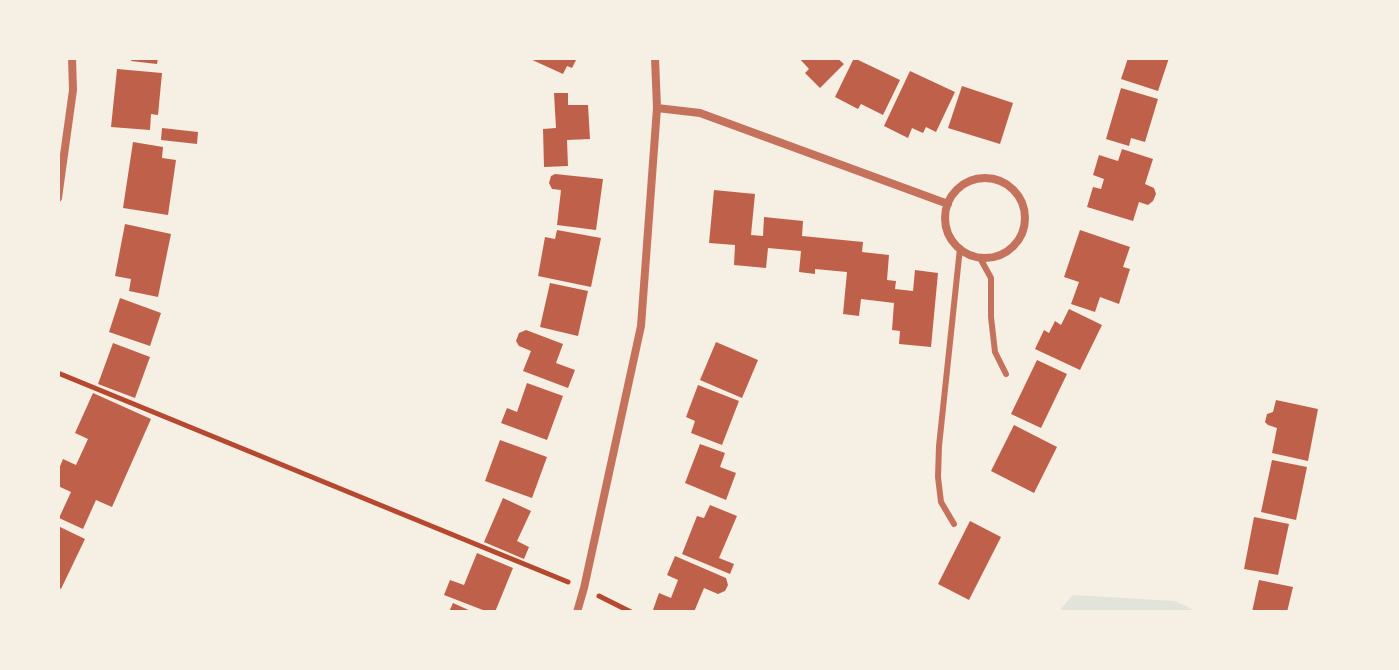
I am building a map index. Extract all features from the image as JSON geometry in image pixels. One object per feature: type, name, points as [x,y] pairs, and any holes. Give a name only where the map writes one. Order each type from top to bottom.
[{"type":"street","points":[[58,198],[73,90],[72,58]]},
{"type":"street","points":[[577,612],[641,326],[657,108],[655,58]]},
{"type":"street","points":[[657,108],[700,113],[948,204]]},
{"type":"street","points":[[988,178],[1003,182],[1021,200],[1025,218],[1022,234],[1013,246],[995,257],[980,258],[965,253],[955,244],[946,227],[948,204],[960,186],[972,180],[988,178]]},
{"type":"lane","points":[[954,524],[941,502],[938,477],[960,248]]},
{"type":"lane","points":[[980,258],[991,278],[995,352],[1006,374]]},
{"type":"path","points":[[58,373],[584,588],[631,612]]},
{"type":"shaded area","points":[[1073,595],[1175,601],[1198,612],[1058,612]]},
{"type":"building","points":[[132,58],[158,58],[157,64],[131,61]]},
{"type":"building","points":[[528,58],[577,58],[572,68],[567,66],[563,74]]},
{"type":"building","points":[[799,58],[837,58],[844,64],[820,88],[805,73],[809,69]]},
{"type":"building","points":[[854,58],[900,80],[883,115],[861,104],[858,109],[835,97]]},
{"type":"building","points":[[1128,58],[1169,58],[1158,91],[1121,79]]},
{"type":"building","points":[[117,69],[162,73],[158,115],[151,114],[150,130],[111,127]]},
{"type":"building","points":[[910,71],[955,92],[936,132],[926,127],[923,133],[912,128],[908,138],[884,126]]},
{"type":"building","points":[[962,86],[1013,103],[1000,144],[948,128]]},
{"type":"building","points":[[1121,88],[1158,99],[1145,142],[1131,138],[1129,146],[1106,139]]},
{"type":"building","points":[[554,93],[568,93],[568,105],[588,105],[590,139],[567,140],[568,166],[544,167],[543,129],[556,128]]},
{"type":"building","points":[[162,128],[198,132],[197,144],[161,140]]},
{"type":"building","points":[[133,142],[163,147],[162,158],[176,160],[168,215],[123,208]]},
{"type":"building","points":[[1122,149],[1153,159],[1145,184],[1154,188],[1156,194],[1148,205],[1139,202],[1133,221],[1087,207],[1093,187],[1101,189],[1104,179],[1093,175],[1099,155],[1118,161]]},
{"type":"building","points":[[555,174],[603,179],[596,230],[557,225],[561,190],[552,189],[549,183]]},
{"type":"building","points":[[714,190],[755,194],[751,235],[763,236],[764,217],[803,221],[802,236],[863,242],[862,252],[889,255],[887,280],[896,281],[895,289],[913,291],[915,270],[938,273],[931,347],[899,344],[900,331],[892,330],[894,303],[861,299],[859,316],[843,314],[847,272],[815,269],[815,274],[799,272],[801,251],[768,248],[766,268],[734,265],[735,245],[709,243]]},
{"type":"building","points":[[125,224],[171,234],[158,297],[129,291],[131,279],[115,276]]},
{"type":"building","points":[[557,230],[601,238],[591,287],[538,276],[545,237],[555,239]]},
{"type":"building","points":[[1080,230],[1130,247],[1123,267],[1130,269],[1119,304],[1100,297],[1095,312],[1071,304],[1079,282],[1064,277]]},
{"type":"building","points":[[550,283],[588,291],[578,336],[540,327]]},
{"type":"building","points":[[120,298],[161,313],[150,346],[109,332]]},
{"type":"building","points":[[1069,309],[1102,325],[1080,370],[1035,349],[1044,330],[1049,333],[1055,321],[1061,325]]},
{"type":"building","points":[[526,330],[563,344],[556,363],[575,370],[568,388],[523,371],[531,351],[519,346],[516,341],[519,333]]},
{"type":"building","points":[[716,342],[758,360],[742,398],[700,380]]},
{"type":"building","points":[[113,343],[150,357],[135,398],[98,384]]},
{"type":"building","points":[[1037,360],[1067,374],[1041,428],[1011,414]]},
{"type":"building","points":[[527,383],[563,396],[547,440],[501,423],[507,408],[517,412]]},
{"type":"building","points":[[698,385],[739,401],[722,445],[691,433],[695,421],[686,417]]},
{"type":"building","points":[[93,393],[151,419],[112,507],[96,500],[83,529],[59,518],[71,492],[58,486],[58,471],[63,459],[76,465],[88,439],[75,433]]},
{"type":"building","points":[[1276,400],[1318,409],[1308,461],[1272,453],[1277,428],[1265,422],[1267,414],[1273,412]]},
{"type":"building","points":[[1014,425],[1057,447],[1034,493],[991,471]]},
{"type":"building","points":[[500,440],[547,457],[532,498],[485,481]]},
{"type":"building","points":[[700,444],[725,453],[720,467],[736,473],[726,500],[685,483]]},
{"type":"building","points":[[1272,460],[1307,467],[1296,520],[1261,512]]},
{"type":"building","points":[[503,498],[531,511],[517,541],[529,547],[524,559],[484,542]]},
{"type":"building","points":[[710,505],[737,516],[719,558],[734,564],[730,574],[682,554],[697,516],[704,518]]},
{"type":"building","points":[[1254,517],[1289,524],[1278,575],[1244,569]]},
{"type":"building","points":[[970,521],[1001,537],[969,600],[938,584]]},
{"type":"building","points":[[58,526],[85,539],[61,589],[58,587]]},
{"type":"building","points":[[477,553],[513,568],[495,612],[444,595],[450,580],[464,585]]},
{"type":"building","points":[[675,556],[726,578],[728,585],[725,591],[718,594],[704,588],[694,612],[653,610],[659,593],[671,598],[678,580],[667,575]]},
{"type":"building","points":[[1259,580],[1293,587],[1287,612],[1252,612]]},
{"type":"building","points":[[453,603],[473,612],[449,612]]}]
